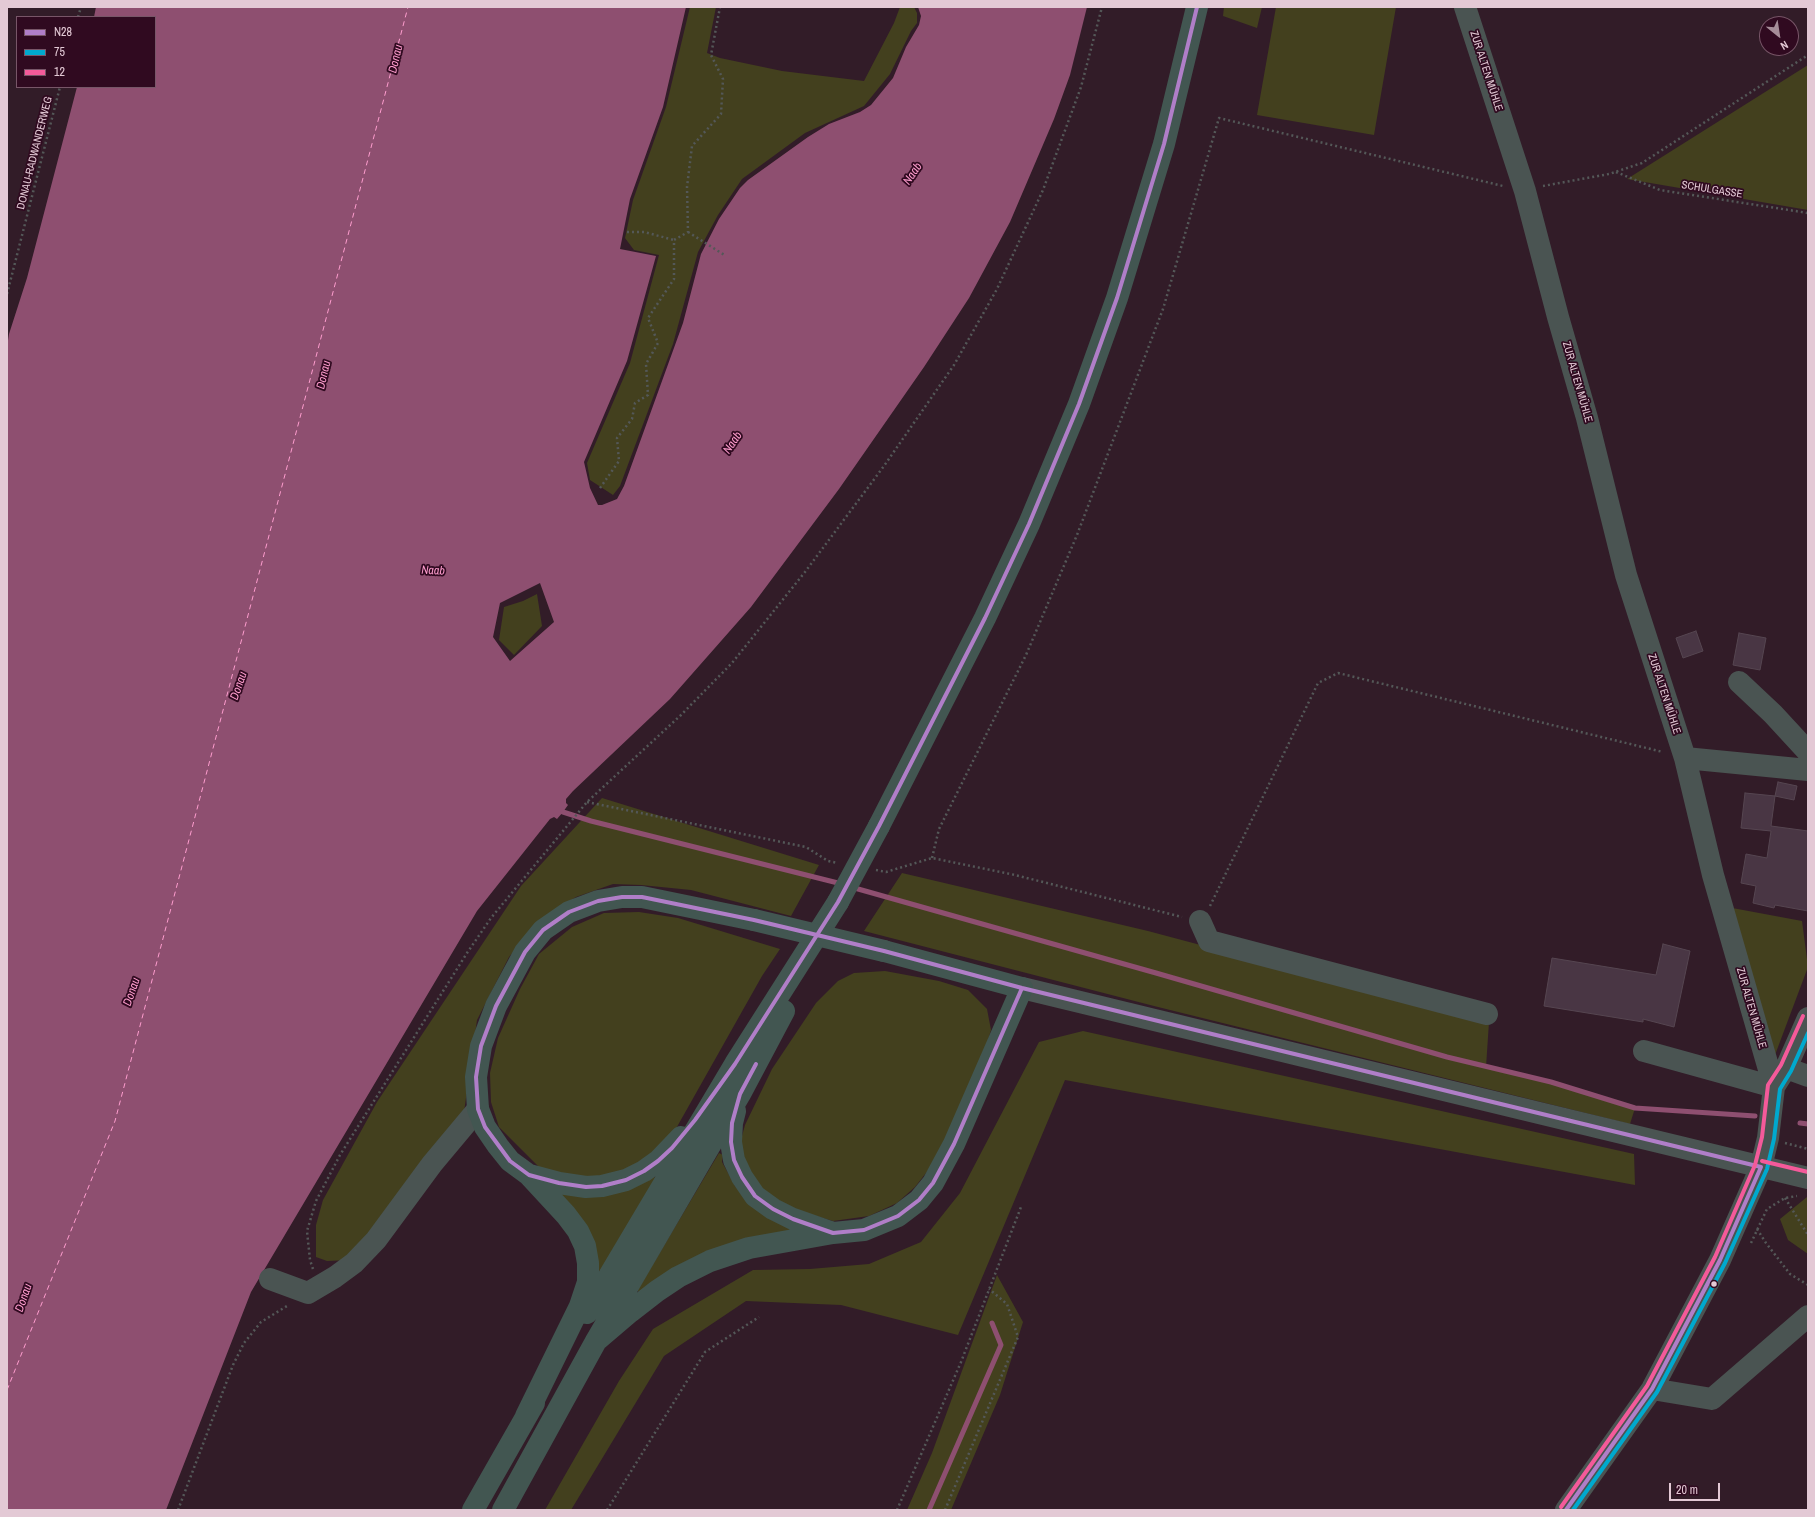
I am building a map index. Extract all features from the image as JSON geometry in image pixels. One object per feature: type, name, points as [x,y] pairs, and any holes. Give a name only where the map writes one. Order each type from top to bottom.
[{"type":"main road","points":[[503,1510],[596,1342],[740,1094],[800,982],[838,902],[879,826],[1002,582],[1029,524],[1079,404],[1117,298],[1164,144],[1197,7]]},
{"type":"main road","points":[[526,1416],[580,1306],[588,1282],[588,1263],[585,1246],[578,1230],[529,1175],[510,1161],[485,1127],[478,1109],[476,1077],[481,1046],[496,1006],[525,952],[543,930],[569,912],[598,901],[622,897],[642,897],[754,920],[884,951],[1022,988],[954,1144],[933,1183],[919,1200],[898,1216],[864,1230],[833,1233],[749,1248],[710,1261],[678,1277],[657,1291],[630,1312],[596,1342]]},
{"type":"main road","points":[[473,1510],[526,1416],[735,1064],[838,902]]},
{"type":"main road","points":[[529,1175],[559,1183],[586,1187],[602,1186],[626,1180],[644,1171],[672,1148],[735,1064]]},
{"type":"main road","points":[[740,1094],[732,1123],[731,1142],[734,1160],[742,1177],[755,1196],[773,1209],[793,1219],[833,1233]]},
{"type":"street","name":"ZUR ALTEN MÜHLE","points":[[1466,7],[1525,191],[1558,317],[1587,418],[1626,575],[1685,758],[1713,875],[1774,1087],[1768,1138],[1760,1167],[1720,1260],[1652,1389],[1566,1510]]},
{"type":"street","points":[[1739,682],[1773,714],[1808,752]]},
{"type":"street","points":[[1685,758],[1808,770]]},
{"type":"street","points":[[1200,921],[1209,941],[1487,1014]]},
{"type":"street","points":[[1022,988],[1760,1167],[1804,1186]]},
{"type":"street","points":[[1644,1051],[1774,1087],[1786,1068],[1808,1018]]},
{"type":"street","points":[[1786,1068],[1808,1076]]},
{"type":"street","points":[[270,1279],[314,1290],[354,1263],[376,1240],[432,1164],[478,1109]]},
{"type":"street","points":[[1652,1389],[1712,1399],[1808,1316]]},
{"type":"path","points":[[688,232],[687,187],[692,146],[721,114],[722,79],[711,55],[720,7]]},
{"type":"path","points":[[178,1510],[233,1365],[244,1343],[261,1322],[314,1290],[307,1231],[316,1201],[340,1155],[467,953],[491,918],[587,802],[681,715],[732,663],[805,572],[879,472],[954,365],[997,289],[1043,190],[1082,87],[1102,7]]},
{"type":"path","points":[[932,858],[939,829],[1026,655],[1077,534],[1163,309],[1219,118],[1525,191],[1551,183],[1616,172],[1642,164],[1808,55]]},
{"type":"path","name":"DONAU-RADWANDERWEG","points":[[7,294],[60,88]]},
{"type":"path","name":"SCHULGASSE","points":[[1616,172],[1660,190],[1808,213]]},
{"type":"path","points":[[627,232],[644,232],[674,240],[688,232]]},
{"type":"path","points":[[688,232],[726,256]]},
{"type":"path","points":[[600,488],[619,461],[617,438],[632,419],[635,402],[648,395],[646,364],[658,343],[648,318],[674,280],[674,240]]},
{"type":"path","points":[[872,870],[886,872],[932,858],[1015,875],[1200,921],[1214,901],[1318,683],[1338,673],[1685,758]]},
{"type":"path","points":[[587,802],[806,847],[828,861],[843,864]]},
{"type":"path","points":[[1750,1245],[1767,1209],[1804,1186]]},
{"type":"path","points":[[1785,1198],[1808,1235]]},
{"type":"path","points":[[897,1510],[962,1362],[988,1289],[1021,1207]]},
{"type":"path","points":[[1757,1229],[1790,1274],[1808,1285]]},
{"type":"path","points":[[945,1510],[1018,1337],[1007,1304],[988,1289]]},
{"type":"path","points":[[607,1510],[705,1352],[759,1317]]},
{"type":"shaded area","points":[[690,7],[716,7],[707,53],[720,58],[782,71],[864,81],[894,23],[900,7],[914,7],[917,13],[917,23],[911,31],[890,74],[864,106],[805,133],[742,179],[718,215],[698,252],[673,344],[620,486],[613,495],[590,480],[587,463],[630,363],[659,255],[634,250],[625,238],[633,200],[666,107]]},
{"type":"shaded area","points":[[1224,7],[1262,7],[1257,28],[1223,16]]},
{"type":"shaded area","points":[[1276,7],[1396,7],[1374,135],[1257,115]]},
{"type":"shaded area","points":[[1808,65],[1808,210],[1627,179]]},
{"type":"shaded area","points":[[537,594],[542,626],[514,655],[499,640],[504,607],[523,601]]},
{"type":"shaded area","points":[[602,798],[819,865],[791,916],[691,890],[613,884],[576,897],[540,920],[509,957],[477,1020],[464,1112],[351,1260],[327,1261],[316,1257],[316,1225],[323,1200],[377,1102],[521,886]]},
{"type":"shaded area","points":[[902,873],[1148,931],[1489,1022],[1486,1067],[1551,1082],[1635,1108],[1630,1124],[1154,1006],[864,931]]},
{"type":"shaded area","points":[[1727,907],[1802,921],[1808,967],[1772,1063]]},
{"type":"shaded area","points":[[639,912],[678,918],[780,949],[762,976],[669,1141],[650,1158],[619,1172],[594,1179],[566,1176],[539,1167],[499,1127],[491,1102],[490,1073],[498,1038],[520,989],[539,954],[572,927],[604,913]]},
{"type":"shaded area","points":[[885,971],[939,981],[968,990],[987,1009],[991,1030],[982,1060],[937,1159],[915,1187],[897,1203],[869,1216],[833,1221],[802,1212],[764,1194],[749,1174],[739,1147],[745,1125],[772,1069],[816,1003],[838,981],[854,973]]},
{"type":"shaded area","points":[[1083,1031],[1634,1154],[1635,1185],[1065,1080],[958,1335],[841,1305],[746,1301],[664,1356],[571,1510],[545,1510],[619,1381],[653,1329],[753,1270],[810,1269],[869,1264],[921,1242],[960,1193],[1039,1042]]},
{"type":"shaded area","points":[[719,1153],[723,1155],[722,1162],[735,1186],[796,1231],[642,1293],[637,1291]]},
{"type":"shaded area","points":[[651,1175],[657,1179],[602,1272],[598,1270],[555,1189]]},
{"type":"shaded area","points":[[1807,1197],[1808,1254],[1788,1240],[1780,1219]]},
{"type":"shaded area","points":[[997,1275],[1023,1322],[1000,1395],[951,1510],[907,1510],[932,1453]]},
{"type":"water","points":[[96,7],[686,7],[663,107],[630,199],[620,249],[656,256],[627,361],[584,462],[590,488],[598,505],[602,505],[617,499],[624,486],[683,323],[701,254],[719,219],[740,188],[748,180],[808,137],[829,124],[860,112],[871,105],[893,78],[906,47],[919,25],[921,16],[918,7],[1087,7],[1070,75],[1054,119],[1010,222],[969,298],[924,367],[839,489],[751,607],[670,699],[573,791],[566,799],[566,803],[568,805],[563,812],[557,819],[554,817],[550,819],[477,911],[251,1292],[166,1510],[7,1510],[7,347],[9,334],[27,278],[77,88],[156,88],[156,16],[94,16]],"holes":[[[540,583],[554,622],[510,661],[493,637],[500,603]]]},
{"type":"building","points":[[1696,631],[1703,651],[1683,658],[1676,638]]},
{"type":"building","points":[[1739,633],[1766,638],[1760,670],[1733,665]]},
{"type":"building","points":[[1778,782],[1797,786],[1794,800],[1775,796]]},
{"type":"building","points":[[1745,793],[1775,796],[1771,826],[1808,831],[1808,911],[1775,905],[1774,908],[1753,903],[1756,886],[1741,883],[1746,854],[1767,858],[1771,831],[1741,828]]},
{"type":"building","points":[[1663,944],[1690,951],[1674,1027],[1643,1019],[1643,1022],[1544,1006],[1552,958],[1656,975]]},
{"type":"waterway","points":[[563,812],[591,821],[842,884]]},
{"type":"waterway","points":[[851,887],[1447,1057],[1551,1082],[1635,1108],[1755,1116]]},
{"type":"waterway","points":[[1800,1123],[1808,1124]]},
{"type":"waterway","points":[[929,1510],[1001,1345],[992,1323]]},
{"type":"ferry route","points":[[7,1390],[115,1121],[408,7]]},
{"type":"transit line","name":"N28","points":[[817,935],[838,902],[879,826],[985,618],[1029,524],[1079,404],[1117,298],[1164,144],[1197,7]]},
{"type":"transit line","name":"N28","points":[[622,897],[642,897],[754,920],[817,935],[735,1064],[695,1120],[672,1148],[658,1161],[644,1171],[626,1180],[602,1186],[586,1187],[559,1183],[529,1175],[510,1161],[485,1127],[478,1109],[476,1077],[481,1046],[496,1006],[525,952],[543,930],[569,912],[598,901],[622,897]]},
{"type":"transit line","name":"N28","points":[[817,935],[884,951],[1022,988],[1761,1167]]},
{"type":"transit line","name":"N28","points":[[756,1064],[740,1094],[732,1123],[731,1142],[734,1160],[742,1177],[755,1196],[773,1209],[793,1219],[833,1233],[864,1230],[898,1216],[919,1200],[933,1183],[954,1144],[1022,988]]},
{"type":"transit line","name":"12","points":[[1561,1507],[1647,1386],[1715,1257],[1755,1165],[1762,1137],[1768,1085],[1781,1065],[1803,1016]]},
{"type":"transit line","name":"75","points":[[1573,1510],[1657,1392],[1725,1263],[1767,1169],[1774,1139],[1780,1089],[1791,1071],[1808,1033]]},
{"type":"transit line","name":"12","points":[[1762,1161],[1808,1172]]},
{"type":"transit line","name":"N28","points":[[1566,1510],[1652,1389],[1720,1260],[1761,1167]]},
{"type":"water label","name":"Donau","points":[[396,59]]},
{"type":"water label","name":"Naab","points":[[913,174]]},
{"type":"water label","name":"Donau","points":[[324,375]]},
{"type":"water label","name":"Naab","points":[[733,443]]},
{"type":"water label","name":"Naab","points":[[433,571]]},
{"type":"water label","name":"Donau","points":[[239,686]]},
{"type":"water label","name":"Donau","points":[[132,992]]},
{"type":"water label","name":"Donau","points":[[24,1298]]}]
